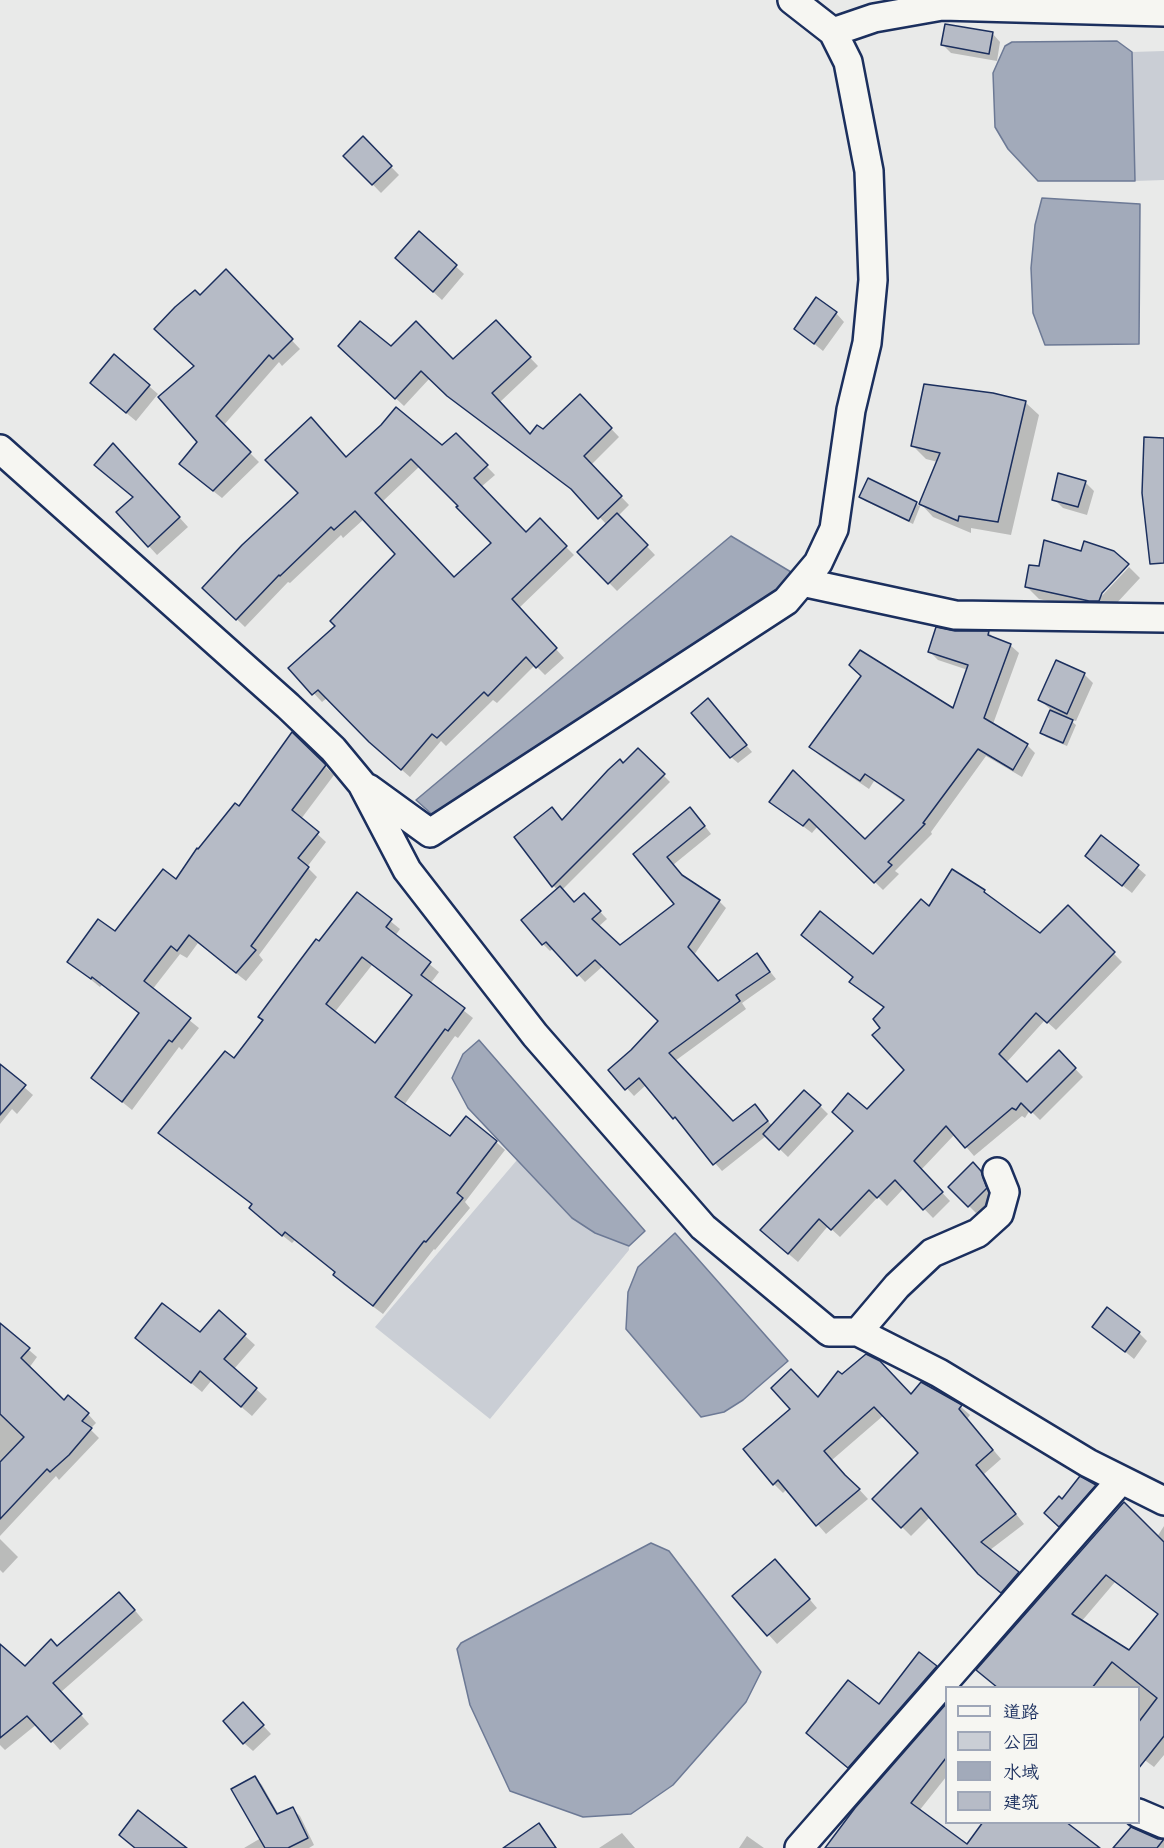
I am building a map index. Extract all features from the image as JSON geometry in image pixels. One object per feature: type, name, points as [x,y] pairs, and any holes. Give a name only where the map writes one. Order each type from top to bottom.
[{"type":"street","points":[[362,784],[430,833],[786,601],[818,563],[834,529],[851,410],[867,343],[873,280],[869,171],[848,62],[833,32],[792,0]]},
{"type":"street","points":[[833,32],[874,18],[942,6],[1164,12]]},
{"type":"street","points":[[0,448],[333,749],[362,784],[407,870],[535,1035],[702,1227],[829,1332],[858,1332],[939,1373],[1088,1463],[1164,1501]]},
{"type":"street","points":[[802,582],[955,615],[1164,618]]},
{"type":"street","points":[[858,1332],[897,1286],[932,1253],[978,1233],[999,1214],[1005,1192],[997,1172]]},
{"type":"street","points":[[953,1683],[1121,1480]]},
{"type":"street","points":[[799,1848],[945,1692]]},
{"type":"street","points":[[1140,1814],[1164,1824]]},
{"type":"green space","points":[[1164,51],[1164,180],[1135,181],[1132,52]]},
{"type":"green space","points":[[517,1160],[572,1218],[595,1233],[629,1246],[629,1250],[490,1419],[375,1327]]},
{"type":"water","points":[[1117,41],[1132,52],[1135,181],[1038,181],[1008,149],[995,127],[993,73],[1005,46],[1012,42]]},
{"type":"water","points":[[1042,198],[1140,204],[1139,344],[1045,345],[1033,313],[1031,268],[1035,225]]},
{"type":"water","points":[[731,536],[791,572],[782,589],[436,818],[416,800]]},
{"type":"water","points":[[479,1040],[645,1231],[629,1246],[595,1233],[572,1218],[468,1108],[452,1078],[463,1054]]},
{"type":"water","points":[[675,1233],[788,1361],[743,1400],[724,1412],[701,1417],[626,1329],[628,1292],[638,1267]]},
{"type":"water","points":[[651,1543],[669,1551],[761,1672],[746,1702],[673,1785],[631,1814],[583,1817],[510,1791],[470,1705],[457,1649],[461,1643]]},
{"type":"building","points":[[945,24],[993,32],[989,54],[941,45]]},
{"type":"building","points":[[363,136],[392,166],[372,185],[343,156]]},
{"type":"building","points":[[419,231],[457,265],[433,292],[395,258]]},
{"type":"building","points":[[226,269],[293,339],[273,359],[269,355],[216,416],[251,452],[213,491],[179,464],[197,442],[158,397],[194,366],[154,329],[195,290],[200,295]]},
{"type":"building","points":[[816,297],[837,312],[814,344],[794,329]]},
{"type":"building","points":[[496,320],[531,357],[492,393],[530,434],[537,425],[543,429],[580,394],[612,428],[584,456],[622,496],[598,519],[571,489],[447,396],[421,371],[395,399],[338,346],[360,321],[391,346],[416,321],[453,359]]},
{"type":"building","points":[[114,354],[150,385],[126,413],[90,383]]},
{"type":"building","points":[[924,384],[993,393],[1026,401],[998,522],[959,516],[958,521],[919,504],[940,453],[911,446]]},
{"type":"building","points":[[396,407],[442,445],[456,433],[488,465],[474,478],[526,532],[540,518],[567,546],[512,599],[557,648],[536,668],[526,657],[488,696],[484,692],[437,738],[432,734],[401,770],[369,742],[318,690],[312,695],[288,668],[335,626],[330,621],[395,554],[355,511],[334,530],[331,527],[279,575],[236,620],[202,588],[242,545],[298,493],[265,460],[311,417],[346,457],[381,425]],"holes":[[[411,459],[458,506],[456,507],[491,543],[454,577],[375,493]]]},
{"type":"building","points":[[1144,437],[1164,438],[1164,563],[1150,564],[1142,493]]},
{"type":"building","points":[[113,443],[180,517],[148,547],[116,512],[133,497],[94,465]]},
{"type":"building","points":[[1058,473],[1086,481],[1078,507],[1052,500]]},
{"type":"building","points":[[868,478],[917,502],[909,521],[859,497]]},
{"type":"building","points":[[617,513],[648,545],[608,584],[577,552]]},
{"type":"building","points":[[1044,540],[1081,551],[1084,541],[1114,551],[1129,564],[1102,593],[1099,601],[1089,601],[1025,587],[1029,565],[1039,566]]},
{"type":"building","points":[[936,627],[955,631],[989,631],[988,635],[1011,644],[984,718],[1028,744],[1013,770],[978,749],[923,823],[925,824],[888,862],[892,865],[874,883],[809,819],[803,826],[769,802],[793,770],[865,839],[904,800],[865,774],[860,781],[809,747],[861,676],[849,665],[860,650],[953,708],[968,665],[928,652]]},
{"type":"building","points":[[1056,660],[1085,673],[1067,714],[1038,700]]},
{"type":"building","points":[[708,698],[747,745],[730,758],[691,713]]},
{"type":"building","points":[[1050,710],[1073,720],[1063,743],[1040,733]]},
{"type":"building","points":[[292,732],[326,765],[292,810],[319,832],[298,858],[309,867],[251,946],[256,950],[236,973],[189,935],[177,951],[171,946],[144,981],[191,1018],[172,1042],[169,1040],[122,1102],[91,1078],[139,1013],[92,977],[91,979],[67,962],[98,919],[115,931],[163,869],[176,879],[197,848],[235,803],[239,806]]},
{"type":"building","points":[[638,748],[665,774],[552,887],[514,837],[552,807],[562,820],[608,770],[620,759],[623,763]]},
{"type":"building","points":[[690,807],[705,826],[667,857],[682,875],[720,900],[688,947],[718,981],[757,953],[770,972],[736,995],[740,1001],[669,1053],[733,1121],[755,1104],[768,1121],[713,1165],[675,1117],[673,1119],[639,1078],[625,1090],[608,1070],[631,1050],[658,1021],[595,960],[577,976],[546,942],[542,945],[521,920],[560,886],[574,902],[584,893],[601,911],[592,919],[620,945],[674,904],[633,854]]},
{"type":"building","points":[[1101,835],[1139,865],[1122,886],[1085,856]]},
{"type":"building","points":[[952,869],[985,890],[984,892],[1040,933],[1068,905],[1115,952],[1047,1023],[1036,1013],[999,1054],[1027,1082],[1059,1050],[1076,1068],[1031,1113],[1021,1103],[1016,1110],[1012,1108],[965,1148],[946,1126],[914,1161],[943,1192],[923,1210],[895,1180],[877,1198],[869,1190],[831,1230],[819,1219],[788,1254],[760,1230],[853,1131],[832,1112],[848,1093],[867,1109],[904,1070],[872,1035],[880,1028],[873,1019],[884,1007],[849,982],[853,977],[801,935],[820,911],[873,954],[921,899],[929,906]]},
{"type":"building","points":[[357,892],[392,919],[386,927],[431,962],[421,975],[465,1008],[448,1031],[445,1029],[395,1097],[450,1136],[466,1116],[497,1141],[457,1193],[463,1198],[426,1242],[424,1241],[373,1306],[333,1275],[335,1272],[285,1232],[282,1236],[249,1208],[252,1204],[158,1133],[225,1051],[234,1058],[263,1020],[258,1017],[316,939],[319,941]],"holes":[[[362,957],[412,995],[375,1043],[326,1004]]]},
{"type":"building","points":[[0,1064],[26,1085],[0,1115]]},
{"type":"building","points":[[804,1090],[821,1105],[779,1150],[763,1134]]},
{"type":"building","points":[[973,1162],[981,1171],[987,1188],[968,1207],[948,1187]]},
{"type":"building","points":[[162,1303],[200,1332],[219,1310],[246,1334],[224,1359],[257,1388],[241,1407],[200,1371],[191,1383],[135,1338]]},
{"type":"building","points":[[1107,1307],[1140,1332],[1125,1352],[1092,1327]]},
{"type":"building","points":[[0,1323],[30,1348],[21,1358],[64,1400],[68,1395],[89,1413],[82,1421],[92,1428],[69,1455],[50,1472],[47,1469],[0,1519],[0,1462],[24,1437],[0,1414]]},
{"type":"building","points":[[866,1354],[880,1361],[911,1394],[921,1382],[962,1405],[959,1409],[993,1450],[976,1465],[1016,1514],[981,1542],[1019,1572],[1001,1593],[978,1574],[921,1508],[901,1528],[872,1499],[918,1453],[874,1407],[824,1451],[860,1489],[816,1526],[778,1480],[773,1485],[743,1449],[790,1409],[771,1388],[791,1369],[818,1397],[838,1371],[842,1374]]},
{"type":"building","points":[[1080,1476],[1096,1485],[1059,1527],[1044,1513],[1059,1496],[1062,1499]]},
{"type":"building","points":[[1124,1502],[1164,1542],[1164,1736],[1140,1766],[1140,1720],[1157,1698],[1112,1662],[1094,1686],[996,1686],[976,1670]],"holes":[[[1106,1575],[1158,1614],[1129,1650],[1072,1614]]]},
{"type":"building","points":[[775,1559],[810,1599],[767,1636],[732,1596]]},
{"type":"building","points":[[119,1592],[135,1610],[53,1683],[82,1714],[51,1742],[27,1716],[0,1738],[0,1644],[25,1666],[51,1639],[57,1646]]},
{"type":"building","points":[[919,1652],[937,1666],[848,1768],[806,1733],[848,1680],[879,1704]]},
{"type":"building","points":[[243,1702],[264,1725],[243,1744],[223,1721]]},
{"type":"building","points":[[945,1705],[945,1759],[911,1803],[967,1844],[982,1824],[1069,1824],[1100,1848],[825,1848],[855,1808]]},
{"type":"building","points":[[255,1776],[277,1814],[293,1807],[308,1838],[288,1848],[265,1848],[231,1789]]},
{"type":"building","points":[[138,1810],[187,1848],[135,1848],[119,1835]]},
{"type":"building","points":[[539,1823],[556,1848],[503,1848]]},
{"type":"building","points":[[1131,1827],[1158,1839],[1164,1839],[1157,1848],[1113,1848]]}]
